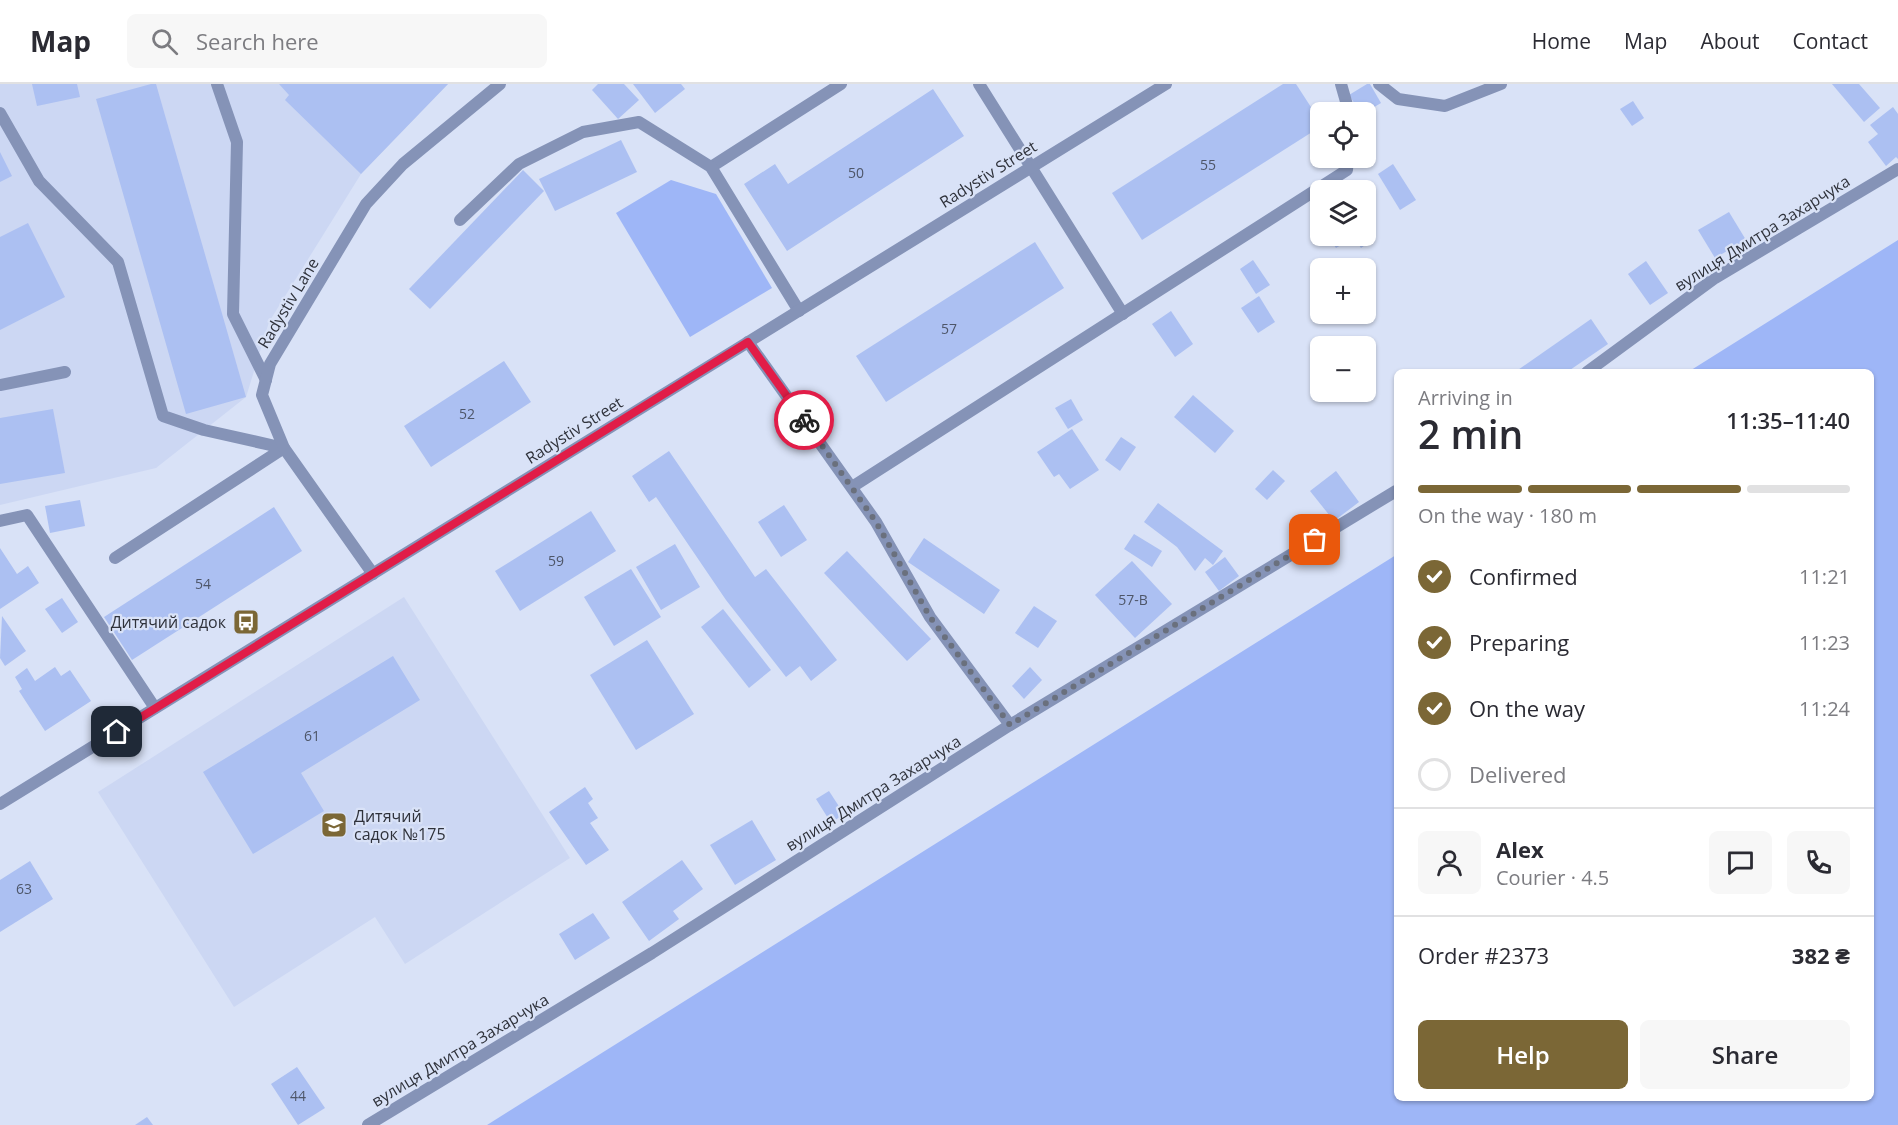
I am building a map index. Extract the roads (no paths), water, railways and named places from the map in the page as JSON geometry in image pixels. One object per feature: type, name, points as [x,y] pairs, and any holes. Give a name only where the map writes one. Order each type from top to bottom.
[{"type":"street","points":[[217,84],[237,142],[233,314],[266,380]]},
{"type":"street","name":"Radystiv Lane","points":[[373,574],[284,448],[262,394],[270,364],[366,204],[403,164],[500,84]]},
{"type":"street","points":[[711,167],[841,84]]},
{"type":"street","points":[[979,84],[1123,314]]},
{"type":"street","name":"Radystiv Street","points":[[0,804],[1166,84]]},
{"type":"street","points":[[1341,84],[1346,102]]},
{"type":"street","points":[[1379,84],[1398,99],[1445,106],[1501,84]]},
{"type":"street","points":[[0,113],[39,181],[118,262],[163,416],[204,430],[284,448]]},
{"type":"street","points":[[460,220],[519,164],[583,132],[639,122],[711,167],[799,311]]},
{"type":"street","points":[[852,487],[1347,168]]},
{"type":"street","name":"вулиця Дмитра Захарчука","points":[[1591,369],[1715,278],[1898,169]]},
{"type":"street","points":[[748,342],[876,522],[930,617],[1010,725]]},
{"type":"street","points":[[0,385],[64,372]]},
{"type":"street","points":[[115,558],[284,448]]},
{"type":"street","name":"вулиця Дмитра Захарчука","points":[[368,1125],[652,953],[1010,725],[1394,492]]},
{"type":"street","points":[[0,520],[27,515],[155,708]]},
{"type":"place","name":"Дитячий садок","points":[[246,622]]},
{"type":"place","name":"Дитячий садок №175","points":[[334,825]]}]
